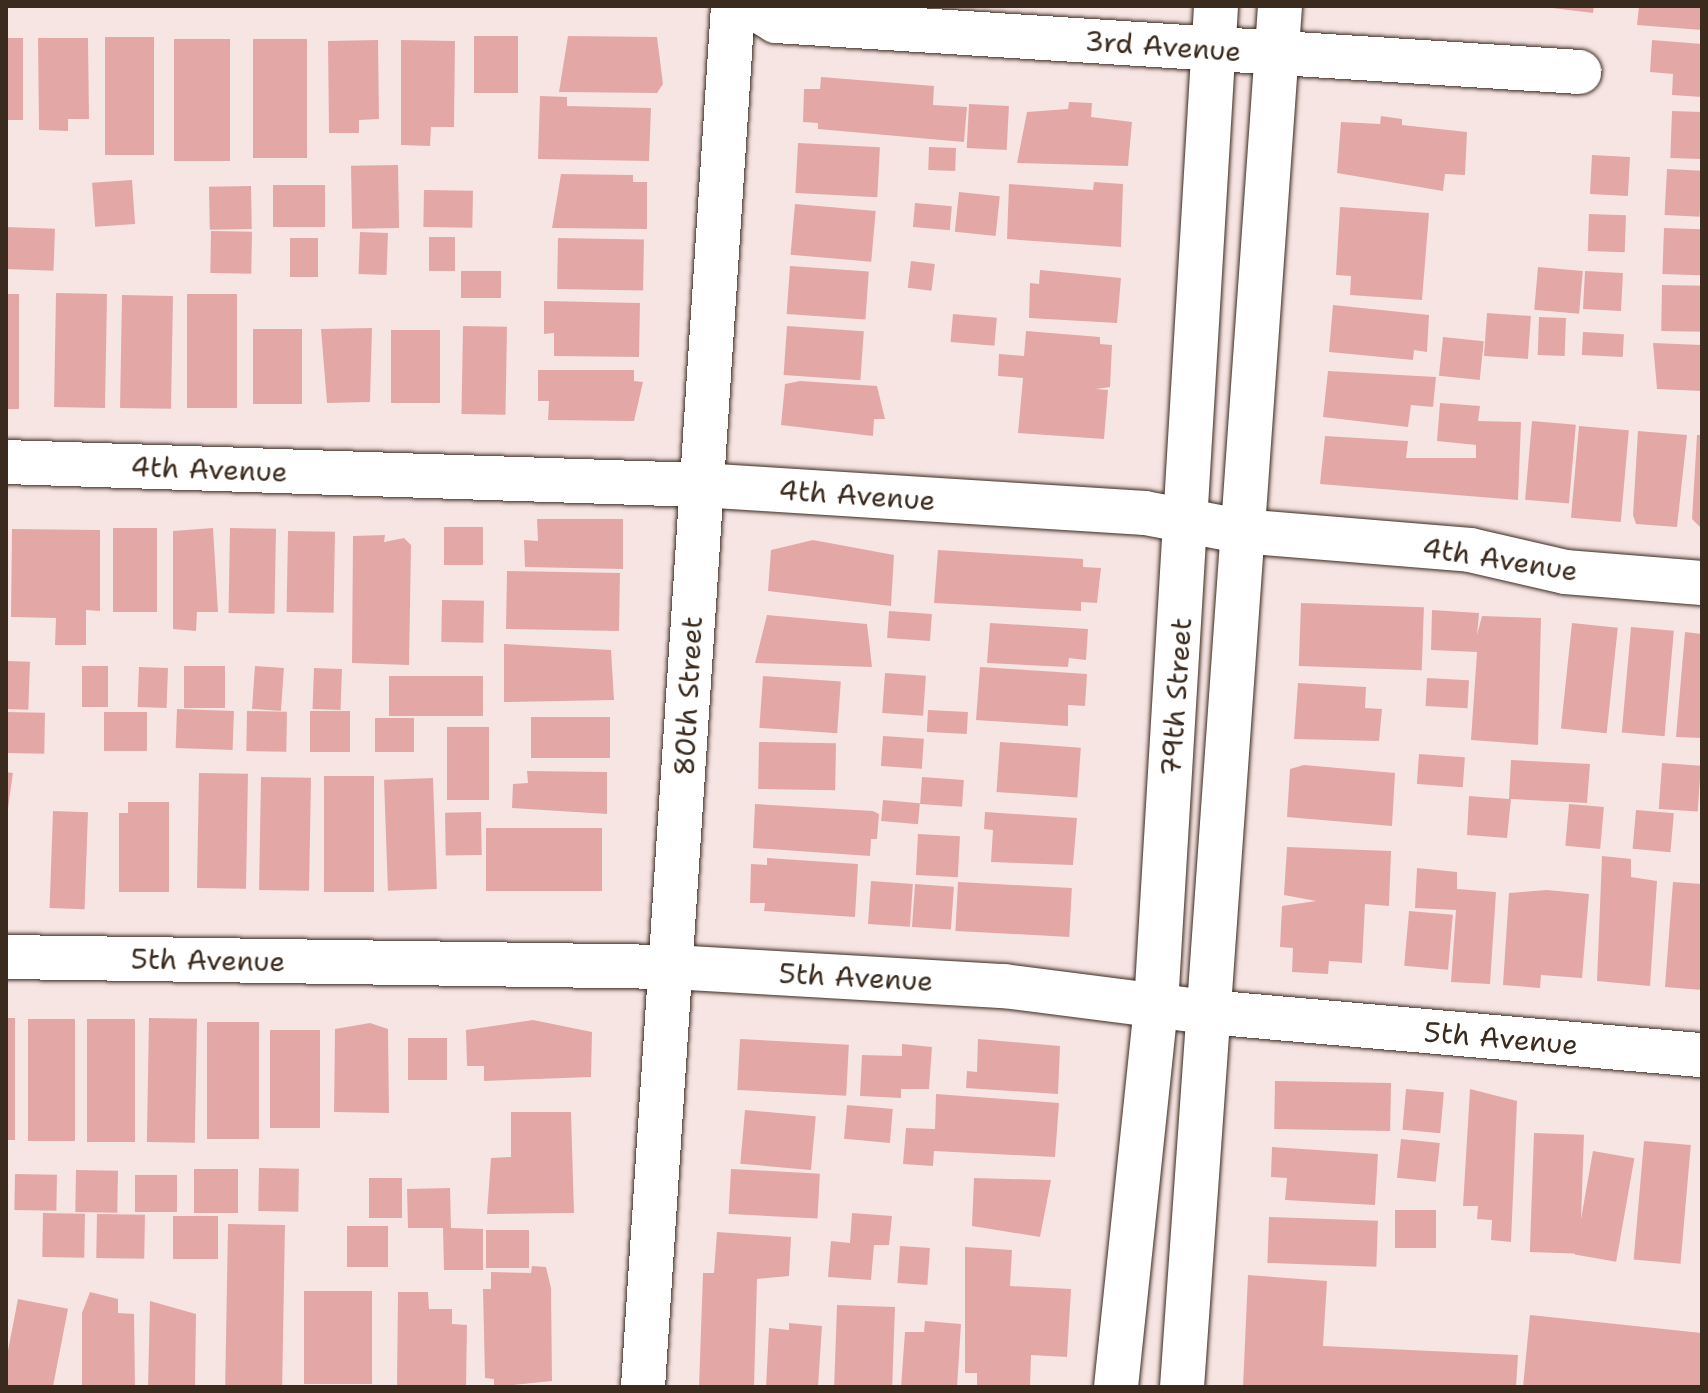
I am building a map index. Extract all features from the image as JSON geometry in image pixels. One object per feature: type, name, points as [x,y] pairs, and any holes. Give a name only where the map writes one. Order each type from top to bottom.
[{"type":"street","name":"80th Street","points":[[643,1387],[733,6]]},
{"type":"street","name":"3rd Avenue","points":[[751,6],[776,21],[1579,72]]},
{"type":"street","name":"79th Street","points":[[1116,1387],[1156,1005],[1216,6]]},
{"type":"street","name":"79th Street","points":[[1182,1387],[1240,531],[1280,6]]},
{"type":"street","name":"4th Avenue","points":[[6,462],[700,485],[1187,517],[1240,531],[1470,550],[1565,572],[1702,583]]},
{"type":"street","name":"5th Avenue","points":[[6,957],[672,967],[1004,986],[1208,1012],[1702,1055]]},
{"type":"building","points":[[1536,6],[1594,6],[1593,13]]},
{"type":"building","points":[[1639,6],[1702,6],[1702,30],[1637,25]]},
{"type":"building","points":[[474,36],[518,36],[518,93],[474,93]]},
{"type":"building","points":[[568,36],[657,37],[663,84],[657,93],[559,92]]},
{"type":"building","points":[[105,37],[154,37],[154,155],[105,155]]},
{"type":"building","points":[[6,38],[23,38],[23,120],[6,120]]},
{"type":"building","points":[[38,38],[88,38],[89,119],[68,119],[68,131],[39,130]]},
{"type":"building","points":[[174,39],[230,39],[230,161],[174,161]]},
{"type":"building","points":[[253,39],[307,39],[307,158],[253,158]]},
{"type":"building","points":[[378,40],[379,119],[359,120],[359,133],[329,133],[328,41]]},
{"type":"building","points":[[401,40],[455,41],[454,127],[431,127],[430,146],[401,145]]},
{"type":"building","points":[[1652,40],[1702,44],[1702,97],[1672,95],[1673,74],[1650,72]]},
{"type":"building","points":[[821,77],[934,86],[933,105],[967,107],[964,142],[818,129],[818,123],[803,122],[804,89],[820,89]]},
{"type":"building","points":[[540,96],[567,97],[567,106],[651,108],[649,161],[538,159]]},
{"type":"building","points":[[1069,102],[1092,103],[1091,117],[1132,122],[1128,166],[1017,163],[1027,112],[1068,109]]},
{"type":"building","points":[[969,104],[1009,106],[1007,150],[967,148]]},
{"type":"building","points":[[1672,111],[1702,112],[1700,159],[1670,158]]},
{"type":"building","points":[[1381,116],[1402,119],[1402,125],[1467,132],[1465,175],[1445,174],[1443,191],[1337,173],[1341,122],[1380,124]]},
{"type":"building","points":[[798,143],[880,147],[877,197],[795,193]]},
{"type":"building","points":[[929,147],[956,148],[955,171],[928,170]]},
{"type":"building","points":[[1592,155],[1630,157],[1628,196],[1590,194]]},
{"type":"building","points":[[398,165],[399,228],[352,229],[351,166]]},
{"type":"building","points":[[1667,169],[1702,171],[1700,217],[1665,215]]},
{"type":"building","points":[[561,174],[633,175],[633,182],[647,182],[647,229],[552,228]]},
{"type":"building","points":[[132,180],[135,224],[95,227],[92,183]]},
{"type":"building","points":[[1094,182],[1123,184],[1121,247],[1007,239],[1009,184],[1093,190]]},
{"type":"building","points":[[273,185],[325,185],[325,227],[273,227]]},
{"type":"building","points":[[251,186],[252,229],[210,230],[209,187]]},
{"type":"building","points":[[424,190],[473,191],[472,228],[423,227]]},
{"type":"building","points":[[959,192],[1000,196],[996,236],[955,232]]},
{"type":"building","points":[[915,203],[952,206],[950,230],[913,227]]},
{"type":"building","points":[[795,204],[876,211],[871,262],[791,255]]},
{"type":"building","points":[[1340,207],[1429,213],[1422,300],[1350,295],[1351,276],[1336,275]]},
{"type":"building","points":[[1589,214],[1626,215],[1625,252],[1588,251]]},
{"type":"building","points":[[6,227],[55,229],[54,271],[6,269]]},
{"type":"building","points":[[1664,228],[1702,229],[1700,275],[1662,274]]},
{"type":"building","points":[[211,231],[252,232],[251,274],[210,273]]},
{"type":"building","points":[[360,232],[388,233],[387,275],[359,274]]},
{"type":"building","points":[[429,237],[455,237],[455,271],[429,271]]},
{"type":"building","points":[[290,238],[318,238],[318,277],[290,277]]},
{"type":"building","points":[[558,238],[644,240],[643,290],[557,289]]},
{"type":"building","points":[[911,261],[935,264],[932,291],[908,288]]},
{"type":"building","points":[[790,266],[869,272],[865,319],[787,314]]},
{"type":"building","points":[[1538,267],[1583,271],[1579,314],[1534,310]]},
{"type":"building","points":[[1040,270],[1121,278],[1117,323],[1029,318],[1030,283],[1039,284]]},
{"type":"building","points":[[461,271],[501,271],[501,298],[461,298]]},
{"type":"building","points":[[1585,271],[1623,273],[1621,311],[1583,309]]},
{"type":"building","points":[[1662,285],[1702,286],[1701,332],[1661,331]]},
{"type":"building","points":[[56,293],[107,294],[105,408],[54,407]]},
{"type":"building","points":[[6,294],[19,294],[19,409],[6,409]]},
{"type":"building","points":[[187,294],[237,294],[237,408],[187,408]]},
{"type":"building","points":[[122,295],[173,296],[171,409],[120,408]]},
{"type":"building","points":[[544,301],[640,303],[639,357],[554,356],[554,333],[544,334]]},
{"type":"building","points":[[1333,305],[1429,315],[1427,352],[1414,350],[1413,360],[1329,352]]},
{"type":"building","points":[[1487,313],[1531,316],[1528,359],[1484,356]]},
{"type":"building","points":[[953,314],[997,318],[994,346],[951,342]]},
{"type":"building","points":[[1539,317],[1566,318],[1565,356],[1538,355]]},
{"type":"building","points":[[463,326],[507,327],[505,415],[461,414]]},
{"type":"building","points":[[787,326],[864,331],[860,380],[784,375]]},
{"type":"building","points":[[372,328],[370,402],[327,403],[321,329]]},
{"type":"building","points":[[253,329],[302,329],[302,404],[253,404]]},
{"type":"building","points":[[391,330],[440,330],[440,403],[391,403]]},
{"type":"building","points":[[1026,331],[1100,337],[1100,344],[1112,345],[1110,387],[1096,389],[1108,390],[1104,439],[1018,433],[1023,378],[998,376],[999,354],[1024,356]]},
{"type":"building","points":[[1583,332],[1624,334],[1623,357],[1582,355]]},
{"type":"building","points":[[1443,337],[1484,341],[1480,380],[1439,376]]},
{"type":"building","points":[[1653,343],[1702,345],[1702,391],[1657,389]]},
{"type":"building","points":[[538,370],[634,370],[634,381],[643,382],[634,421],[548,420],[549,401],[538,401]]},
{"type":"building","points":[[1328,371],[1436,377],[1433,407],[1411,405],[1408,427],[1323,417]]},
{"type":"building","points":[[800,381],[877,386],[885,419],[874,419],[873,436],[781,425],[785,384]]},
{"type":"building","points":[[1440,403],[1480,406],[1478,421],[1521,422],[1518,500],[1320,484],[1325,436],[1408,441],[1406,458],[1476,458],[1476,445],[1437,441]]},
{"type":"building","points":[[1532,421],[1576,425],[1569,504],[1525,500]]},
{"type":"building","points":[[1579,426],[1629,430],[1621,522],[1571,518]]},
{"type":"building","points":[[1638,431],[1687,435],[1677,527],[1636,524],[1633,515]]},
{"type":"building","points":[[1697,435],[1702,435],[1702,529],[1692,519]]},
{"type":"building","points":[[537,519],[623,519],[623,569],[525,567],[524,540],[538,541]]},
{"type":"building","points":[[444,527],[483,527],[483,565],[444,565]]},
{"type":"building","points":[[113,528],[157,528],[157,612],[113,612]]},
{"type":"building","points":[[213,528],[218,612],[197,612],[196,631],[173,629],[173,531]]},
{"type":"building","points":[[230,528],[276,529],[275,614],[229,613]]},
{"type":"building","points":[[12,529],[100,530],[100,611],[86,610],[86,645],[55,645],[56,618],[11,617]]},
{"type":"building","points":[[288,531],[335,532],[334,613],[287,612]]},
{"type":"building","points":[[385,535],[384,542],[404,538],[411,545],[409,665],[352,663],[353,536]]},
{"type":"building","points":[[813,540],[894,555],[891,606],[768,591],[771,550]]},
{"type":"building","points":[[938,550],[1083,559],[1083,567],[1101,568],[1097,603],[1081,602],[1081,611],[934,603]]},
{"type":"building","points":[[507,571],[620,573],[619,631],[506,629]]},
{"type":"building","points":[[442,600],[484,601],[483,643],[441,642]]},
{"type":"building","points":[[1301,603],[1424,607],[1422,670],[1299,666]]},
{"type":"building","points":[[1432,610],[1479,613],[1477,635],[1482,616],[1541,618],[1538,745],[1471,740],[1477,652],[1431,650]]},
{"type":"building","points":[[889,611],[932,614],[930,641],[887,638]]},
{"type":"building","points":[[767,615],[867,624],[872,667],[755,663]]},
{"type":"building","points":[[990,623],[1088,629],[1086,660],[1069,658],[1068,667],[987,663]]},
{"type":"building","points":[[1572,623],[1618,628],[1607,733],[1561,728]]},
{"type":"building","points":[[1631,627],[1674,631],[1665,736],[1622,733]]},
{"type":"building","points":[[1685,632],[1702,634],[1702,738],[1676,737]]},
{"type":"building","points":[[504,644],[611,650],[614,700],[504,702]]},
{"type":"building","points":[[7,661],[30,662],[28,710],[6,709]]},
{"type":"building","points":[[82,666],[108,666],[108,707],[82,707]]},
{"type":"building","points":[[184,666],[225,666],[225,708],[184,708]]},
{"type":"building","points":[[255,666],[284,668],[281,711],[252,709]]},
{"type":"building","points":[[139,667],[168,668],[167,708],[138,707]]},
{"type":"building","points":[[980,667],[1087,674],[1085,706],[1068,705],[1068,726],[976,720]]},
{"type":"building","points":[[314,668],[342,669],[341,710],[313,709]]},
{"type":"building","points":[[885,673],[926,676],[923,716],[882,713]]},
{"type":"building","points":[[389,676],[483,676],[483,716],[389,716]]},
{"type":"building","points":[[763,676],[841,681],[837,733],[759,728]]},
{"type":"building","points":[[1427,678],[1469,680],[1467,708],[1426,706]]},
{"type":"building","points":[[1298,683],[1366,687],[1365,708],[1382,709],[1379,741],[1294,739]]},
{"type":"building","points":[[177,709],[234,711],[233,750],[176,748]]},
{"type":"building","points":[[928,710],[968,712],[967,734],[927,732]]},
{"type":"building","points":[[247,711],[287,712],[286,752],[246,751]]},
{"type":"building","points":[[310,711],[350,711],[350,752],[310,752]]},
{"type":"building","points":[[6,712],[45,713],[44,754],[6,753]]},
{"type":"building","points":[[104,712],[147,712],[147,751],[104,751]]},
{"type":"building","points":[[531,717],[610,717],[610,758],[531,758]]},
{"type":"building","points":[[375,718],[414,718],[414,752],[375,752]]},
{"type":"building","points":[[447,727],[489,727],[489,800],[447,800]]},
{"type":"building","points":[[883,736],[924,739],[922,769],[881,766]]},
{"type":"building","points":[[759,742],[836,743],[835,790],[758,789]]},
{"type":"building","points":[[1000,742],[1081,748],[1077,798],[997,792]]},
{"type":"building","points":[[1419,754],[1465,757],[1463,787],[1417,784]]},
{"type":"building","points":[[1511,760],[1590,764],[1587,803],[1511,799],[1507,838],[1467,835],[1469,796],[1509,799]]},
{"type":"building","points":[[1662,763],[1701,766],[1698,812],[1659,809]]},
{"type":"building","points":[[1304,765],[1395,773],[1392,826],[1287,817],[1290,769]]},
{"type":"building","points":[[527,771],[607,772],[607,814],[512,808],[513,784],[528,783]]},
{"type":"building","points":[[6,772],[13,773],[6,822]]},
{"type":"building","points":[[199,773],[248,774],[246,889],[197,888]]},
{"type":"building","points":[[324,776],[374,776],[374,892],[324,892]]},
{"type":"building","points":[[261,777],[311,778],[309,891],[259,890]]},
{"type":"building","points":[[922,777],[964,780],[962,807],[920,804]]},
{"type":"building","points":[[433,778],[437,889],[388,891],[384,780]]},
{"type":"building","points":[[883,800],[920,803],[918,824],[881,821]]},
{"type":"building","points":[[128,802],[169,802],[169,892],[119,892],[119,813],[128,813]]},
{"type":"building","points":[[755,804],[873,811],[879,814],[877,839],[871,839],[870,856],[753,848]]},
{"type":"building","points":[[1569,804],[1604,807],[1600,849],[1565,846]]},
{"type":"building","points":[[1636,810],[1674,813],[1670,852],[1633,849]]},
{"type":"building","points":[[53,811],[88,812],[85,909],[50,908]]},
{"type":"building","points":[[481,812],[482,855],[446,856],[445,813]]},
{"type":"building","points":[[985,812],[1077,818],[1073,865],[991,862],[993,830],[984,829]]},
{"type":"building","points":[[486,828],[602,828],[602,891],[486,891]]},
{"type":"building","points":[[918,834],[960,836],[958,877],[916,875]]},
{"type":"building","points":[[1287,847],[1391,851],[1389,906],[1365,904],[1362,963],[1329,961],[1328,974],[1292,972],[1293,948],[1280,947],[1282,906],[1316,901],[1284,895]]},
{"type":"building","points":[[1602,856],[1631,859],[1631,877],[1657,881],[1650,986],[1597,981]]},
{"type":"building","points":[[767,858],[858,864],[855,917],[764,911],[765,903],[750,903],[751,864],[767,865]]},
{"type":"building","points":[[1417,868],[1457,872],[1457,889],[1496,892],[1490,984],[1451,982],[1456,910],[1415,908]]},
{"type":"building","points":[[871,881],[913,884],[910,927],[868,924]]},
{"type":"building","points":[[958,882],[1072,888],[1069,937],[955,931]]},
{"type":"building","points":[[1673,882],[1702,884],[1702,990],[1665,987]]},
{"type":"building","points":[[915,884],[954,887],[951,930],[912,927]]},
{"type":"building","points":[[1547,890],[1589,894],[1582,978],[1541,975],[1540,988],[1503,985],[1509,893]]},
{"type":"building","points":[[1409,911],[1453,915],[1448,970],[1404,966]]},
{"type":"building","points":[[6,1018],[15,1018],[15,1140],[6,1140]]},
{"type":"building","points":[[149,1018],[197,1019],[195,1143],[147,1142]]},
{"type":"building","points":[[28,1019],[75,1019],[75,1141],[28,1141]]},
{"type":"building","points":[[87,1019],[135,1019],[135,1142],[87,1142]]},
{"type":"building","points":[[533,1020],[592,1032],[591,1077],[484,1081],[484,1066],[467,1066],[466,1030]]},
{"type":"building","points":[[207,1022],[259,1022],[259,1139],[207,1139]]},
{"type":"building","points":[[370,1023],[388,1029],[389,1113],[334,1112],[335,1029]]},
{"type":"building","points":[[270,1030],[320,1030],[320,1128],[270,1128]]},
{"type":"building","points":[[408,1038],[447,1038],[447,1080],[408,1080]]},
{"type":"building","points":[[740,1039],[849,1045],[846,1096],[737,1090]]},
{"type":"building","points":[[978,1039],[1060,1046],[1058,1094],[966,1088],[967,1071],[977,1072]]},
{"type":"building","points":[[902,1044],[932,1047],[929,1089],[901,1089],[901,1098],[860,1096],[862,1055],[902,1056]]},
{"type":"building","points":[[1275,1081],[1391,1083],[1390,1131],[1274,1129]]},
{"type":"building","points":[[1406,1089],[1444,1092],[1440,1133],[1402,1130]]},
{"type":"building","points":[[1470,1089],[1517,1101],[1511,1242],[1491,1240],[1492,1220],[1477,1219],[1478,1206],[1463,1206]]},
{"type":"building","points":[[936,1094],[1059,1103],[1055,1157],[934,1151],[933,1166],[903,1164],[906,1128],[935,1129]]},
{"type":"building","points":[[847,1105],[893,1109],[890,1143],[844,1139]]},
{"type":"building","points":[[745,1110],[816,1116],[811,1170],[740,1164]]},
{"type":"building","points":[[511,1112],[571,1112],[574,1213],[487,1214],[491,1158],[511,1157]]},
{"type":"building","points":[[1534,1133],[1584,1135],[1580,1254],[1530,1252]]},
{"type":"building","points":[[1401,1139],[1440,1143],[1436,1182],[1397,1178]]},
{"type":"building","points":[[1644,1141],[1691,1145],[1680,1264],[1634,1260]]},
{"type":"building","points":[[1272,1147],[1378,1154],[1375,1205],[1285,1200],[1287,1178],[1271,1177]]},
{"type":"building","points":[[1593,1151],[1634,1158],[1616,1262],[1575,1254]]},
{"type":"building","points":[[259,1168],[299,1169],[298,1212],[258,1211]]},
{"type":"building","points":[[194,1169],[238,1169],[238,1213],[194,1213]]},
{"type":"building","points":[[731,1169],[820,1174],[818,1219],[729,1214]]},
{"type":"building","points":[[76,1170],[118,1171],[117,1213],[75,1212]]},
{"type":"building","points":[[15,1174],[57,1175],[56,1211],[14,1210]]},
{"type":"building","points":[[135,1175],[177,1175],[177,1212],[135,1212]]},
{"type":"building","points":[[369,1178],[402,1178],[402,1218],[369,1218]]},
{"type":"building","points":[[974,1178],[1051,1180],[1040,1237],[972,1226]]},
{"type":"building","points":[[450,1188],[451,1228],[483,1229],[483,1270],[444,1270],[443,1228],[408,1228],[407,1189]]},
{"type":"building","points":[[1395,1210],[1436,1210],[1436,1248],[1395,1248]]},
{"type":"building","points":[[43,1213],[85,1214],[84,1258],[42,1257]]},
{"type":"building","points":[[852,1213],[892,1216],[889,1245],[874,1245],[871,1280],[828,1277],[831,1241],[850,1243]]},
{"type":"building","points":[[97,1214],[145,1215],[144,1259],[96,1258]]},
{"type":"building","points":[[173,1216],[218,1216],[218,1259],[173,1259]]},
{"type":"building","points":[[1269,1217],[1378,1221],[1376,1267],[1267,1263]]},
{"type":"building","points":[[228,1224],[285,1225],[282,1387],[225,1387]]},
{"type":"building","points":[[347,1226],[388,1226],[388,1267],[347,1267]]},
{"type":"building","points":[[486,1230],[529,1230],[529,1268],[486,1268]]},
{"type":"building","points":[[717,1232],[791,1237],[789,1276],[757,1279],[754,1387],[699,1387],[703,1273],[714,1273]]},
{"type":"building","points":[[900,1246],[930,1248],[927,1285],[897,1283]]},
{"type":"building","points":[[965,1247],[1012,1250],[1010,1286],[1071,1289],[1067,1357],[1031,1355],[1030,1387],[977,1387],[977,1373],[965,1373]]},
{"type":"building","points":[[532,1266],[546,1267],[551,1288],[552,1381],[494,1387],[494,1379],[485,1378],[483,1289],[491,1289],[491,1272],[531,1273]]},
{"type":"building","points":[[1248,1275],[1327,1281],[1323,1346],[1518,1355],[1516,1387],[1243,1387]]},
{"type":"building","points":[[304,1291],[372,1291],[372,1384],[304,1384]]},
{"type":"building","points":[[90,1292],[118,1299],[118,1313],[134,1314],[135,1387],[82,1387],[82,1313]]},
{"type":"building","points":[[398,1292],[428,1292],[429,1309],[452,1309],[452,1324],[467,1325],[466,1387],[397,1387]]},
{"type":"building","points":[[18,1299],[68,1309],[53,1387],[6,1386],[6,1361]]},
{"type":"building","points":[[150,1301],[196,1314],[195,1387],[148,1387]]},
{"type":"building","points":[[837,1305],[895,1307],[892,1387],[834,1387]]},
{"type":"building","points":[[1530,1315],[1702,1333],[1702,1387],[1523,1387]]},
{"type":"building","points":[[925,1321],[961,1324],[957,1387],[901,1387],[905,1332],[924,1332]]},
{"type":"building","points":[[789,1323],[822,1326],[818,1387],[766,1387],[769,1328],[789,1330]]}]
